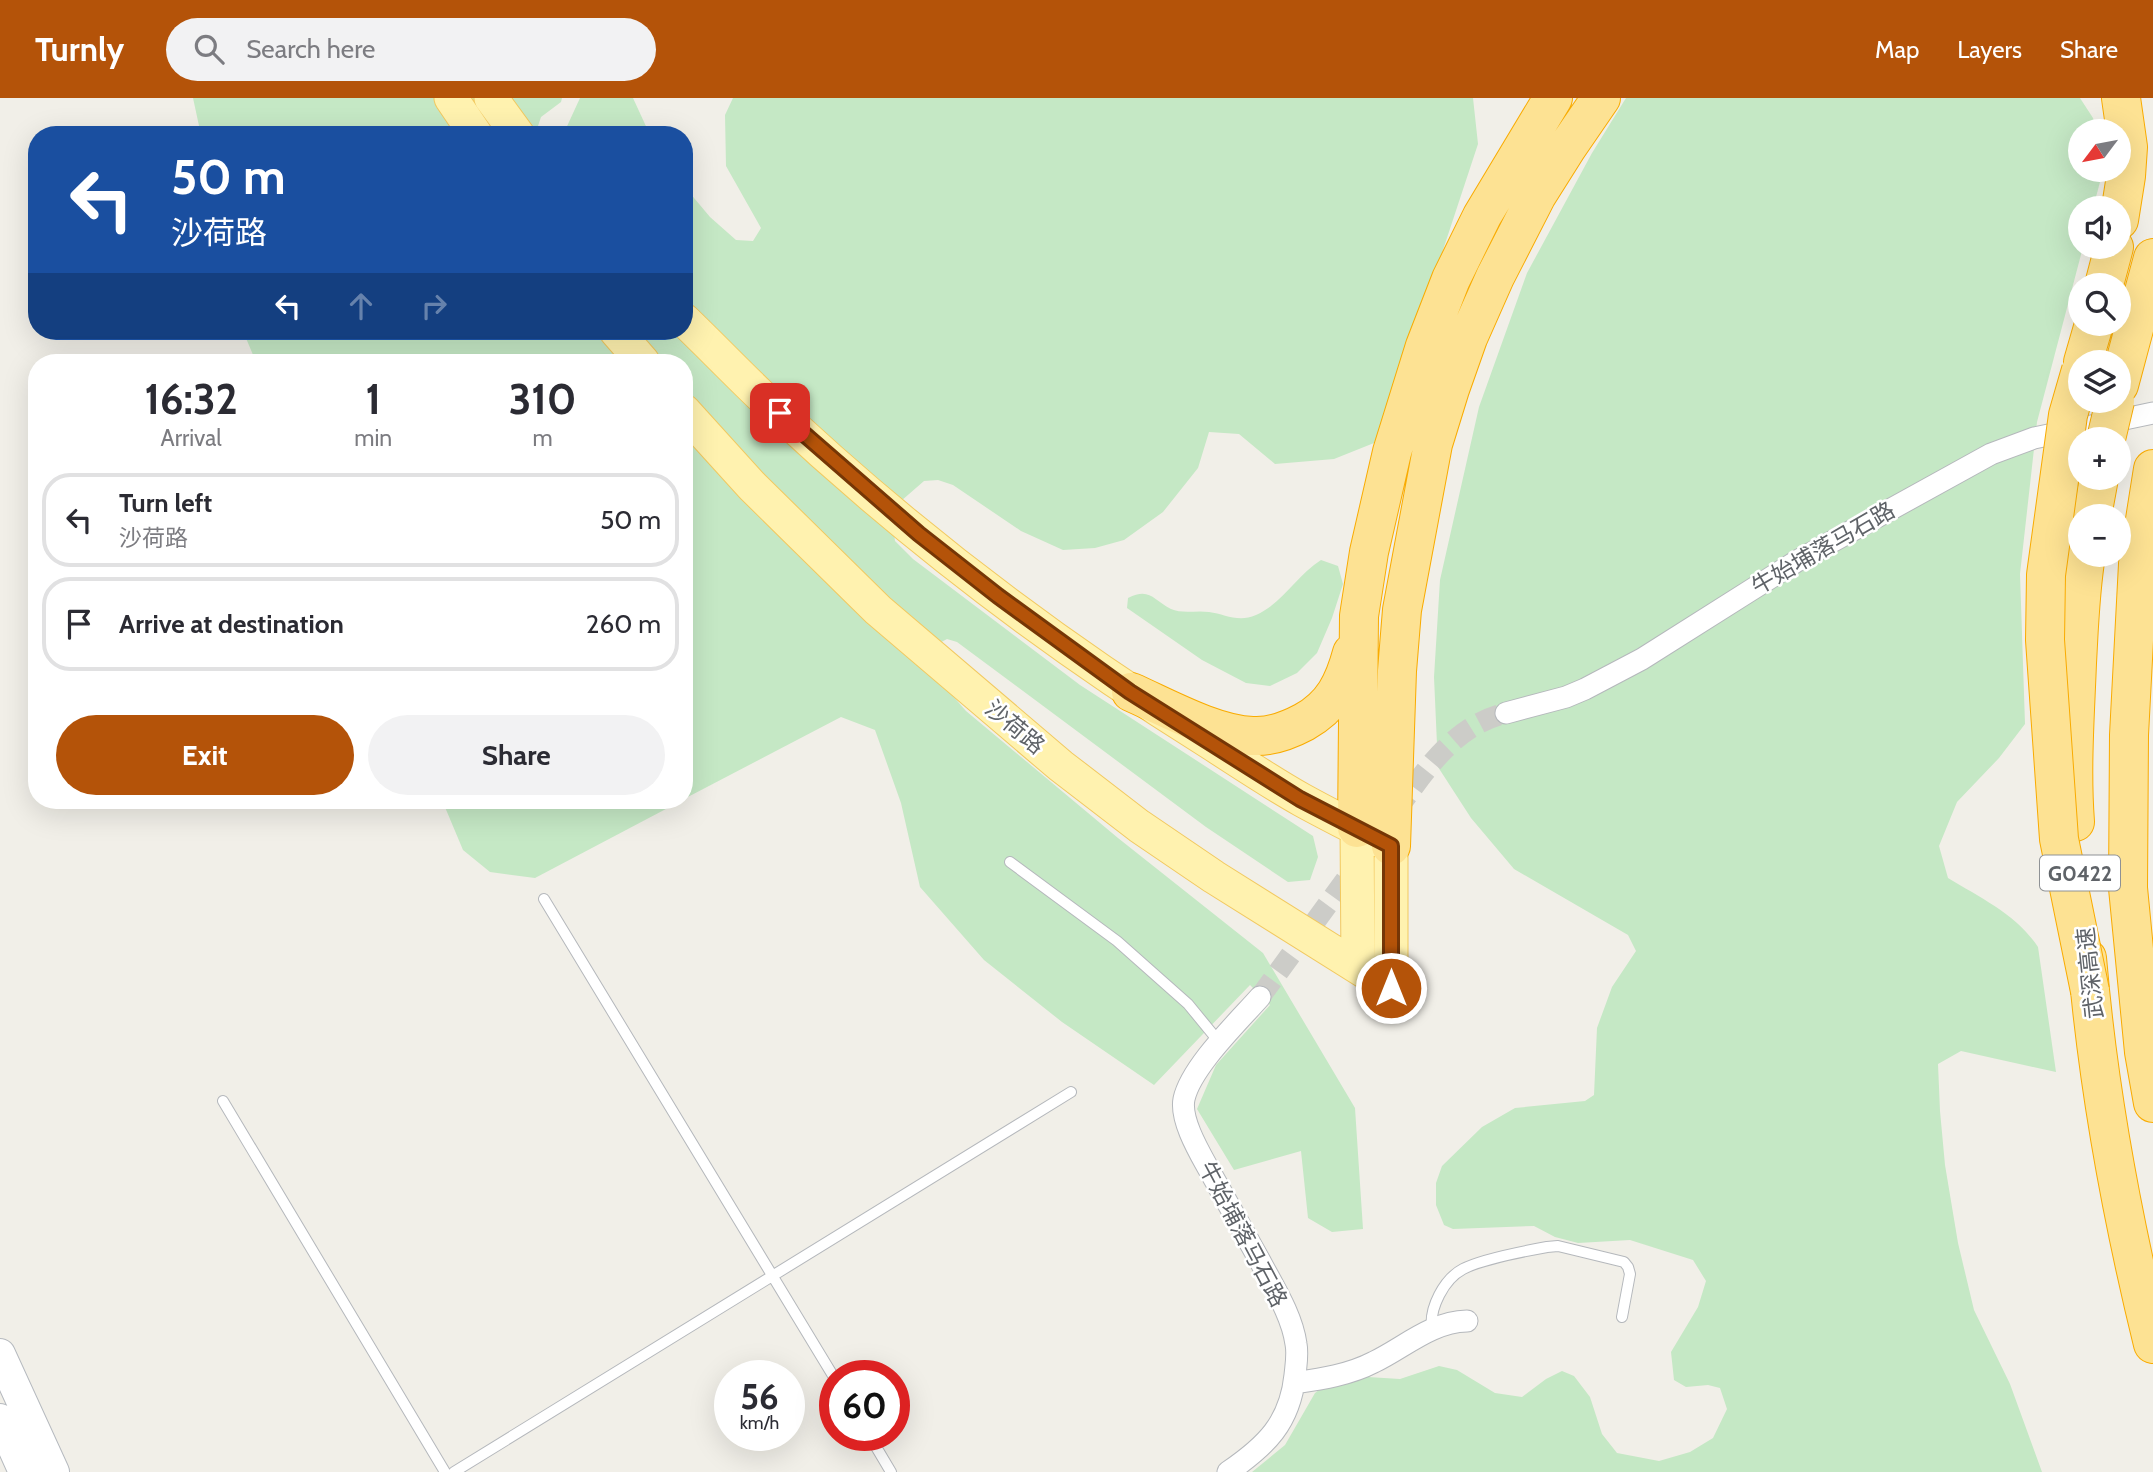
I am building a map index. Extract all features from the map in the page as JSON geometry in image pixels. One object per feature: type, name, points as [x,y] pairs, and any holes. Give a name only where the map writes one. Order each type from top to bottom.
[{"type":"highway","points":[[1357,828],[1361,604],[1392,452],[1424,346],[1451,279],[1482,216],[1553,98]]},
{"type":"highway","points":[[1391,846],[1397,671],[1402,610],[1433,444],[1468,338],[1495,277],[1537,195],[1601,98]]},
{"type":"highway","points":[[2121,98],[2128,147],[2123,196]]},
{"type":"highway","points":[[2129,350],[2153,258]]},
{"type":"highway","points":[[2069,413],[2046,575],[2045,640],[2059,839],[2090,991]]},
{"type":"highway","name":"武深高速","points":[[2153,469],[2138,564],[2129,735],[2129,888],[2144,1052],[2153,1103]]},
{"type":"highway","name":"武深高速","points":[[2084,567],[2075,704],[2073,791],[2090,991],[2109,1133],[2139,1288],[2153,1344]]},
{"type":"highway","points":[[1130,692],[1218,713],[1272,710],[1305,692],[1332,659],[1361,604]]},
{"type":"highway","points":[[2144,1052],[2153,943]]},
{"type":"main road","points":[[451,98],[470,126]]},
{"type":"main road","points":[[491,98],[511,126]]},
{"type":"main road","points":[[693,329],[760,395],[919,534],[998,596],[1130,692],[1300,799],[1391,846]]},
{"type":"main road","points":[[624,340],[636,354]]},
{"type":"main road","name":"沙荷路","points":[[693,421],[752,486],[878,610],[1061,766],[1139,826],[1214,877],[1391,988],[1391,846]]},
{"type":"main road","points":[[1357,828],[1358,966]]},
{"type":"main road","points":[[0,1354],[54,1472]]},
{"type":"main road","points":[[0,1419],[24,1472]]},
{"type":"street","name":"牛始埔落马石路","points":[[1506,713],[1585,689],[1642,659],[1797,561],[1991,454],[2034,438],[2153,413]]},
{"type":"street","name":"牛始埔落马石路","points":[[1228,1472],[1278,1429],[1287,1413],[1294,1383],[1296,1343],[1279,1297],[1203,1159],[1183,1109],[1184,1097],[1193,1078],[1260,997]]},
{"type":"street","points":[[1294,1383],[1318,1380],[1359,1369],[1432,1329],[1454,1321],[1467,1321]]},
{"type":"lane","points":[[1010,862],[1126,948],[1188,1004],[1220,1043]]},
{"type":"lane","points":[[544,899],[823,1360]]},
{"type":"lane","points":[[454,1472],[1071,1091]]},
{"type":"lane","points":[[223,1101],[445,1472]]},
{"type":"lane","points":[[1432,1329],[1431,1319],[1437,1299],[1456,1273],[1477,1264],[1558,1246],[1623,1262],[1628,1267],[1630,1273],[1622,1317]]},
{"type":"lane","points":[[879,1451],[891,1472]]},
{"type":"green space","points":[[193,98],[562,98],[561,102],[541,117],[538,126],[199,126]]},
{"type":"green space","points":[[580,98],[633,98],[646,126],[567,126]]},
{"type":"green space","points":[[733,98],[1473,98],[1478,144],[1404,368],[1374,443],[1334,459],[1275,464],[1239,434],[1209,432],[1198,468],[1163,512],[1124,540],[1095,548],[1063,550],[1021,531],[953,485],[938,480],[924,481],[901,501],[892,518],[895,541],[913,559],[1080,685],[1313,836],[1318,857],[1310,880],[1288,882],[1206,827],[957,642],[947,639],[934,646],[931,671],[966,711],[1118,838],[1263,953],[1355,1108],[1363,1229],[1332,1232],[1308,1218],[1301,1151],[1234,1170],[1197,1109],[1216,1065],[1270,1005],[1250,985],[1154,1085],[1062,1022],[984,960],[920,887],[901,803],[875,730],[841,717],[693,794],[693,354],[253,354],[247,340],[693,340],[693,197],[710,217],[736,240],[753,241],[761,228],[726,166],[725,115]]},
{"type":"green space","points":[[1626,98],[2080,98],[2093,118],[2068,119],[2068,182],[2100,182],[2096,196],[2068,196],[2068,259],[2080,259],[2076,273],[2068,273],[2068,304],[2037,422],[2020,574],[2025,724],[1999,758],[1957,802],[1939,846],[1948,878],[2009,916],[2038,947],[2056,1072],[1961,1051],[1938,1064],[1945,1165],[1958,1243],[1974,1310],[2010,1384],[2042,1472],[1252,1472],[1285,1445],[1315,1393],[1332,1380],[1352,1376],[1400,1379],[1439,1366],[1457,1370],[1495,1393],[1522,1397],[1562,1371],[1574,1376],[1590,1397],[1602,1434],[1617,1453],[1659,1461],[1690,1452],[1713,1438],[1727,1409],[1720,1388],[1708,1385],[1686,1387],[1674,1380],[1671,1352],[1698,1307],[1706,1281],[1693,1260],[1630,1240],[1578,1243],[1555,1237],[1534,1226],[1453,1229],[1444,1225],[1436,1205],[1436,1183],[1442,1166],[1482,1127],[1515,1108],[1585,1101],[1594,1095],[1597,1028],[1612,987],[1636,951],[1628,935],[1514,869],[1471,818],[1438,767],[1434,677],[1440,580],[1479,407],[1527,273],[1592,153]]},
{"type":"green space","points":[[1321,560],[1338,566],[1343,584],[1332,618],[1317,653],[1297,673],[1270,686],[1246,683],[1202,660],[1127,608],[1128,598],[1147,594],[1175,610],[1209,612],[1237,618],[1249,617],[1266,610]]},
{"type":"green space","points":[[446,809],[666,809],[535,878],[490,872],[463,850]]},
{"type":"tunnel","points":[[1395,812],[1430,766],[1456,739],[1487,719],[1506,713]]},
{"type":"tunnel","points":[[1260,997],[1358,863]]},
{"type":"route","points":[[780,413],[919,534],[998,596],[1130,692],[1300,799],[1391,846],[1391,988]]}]
